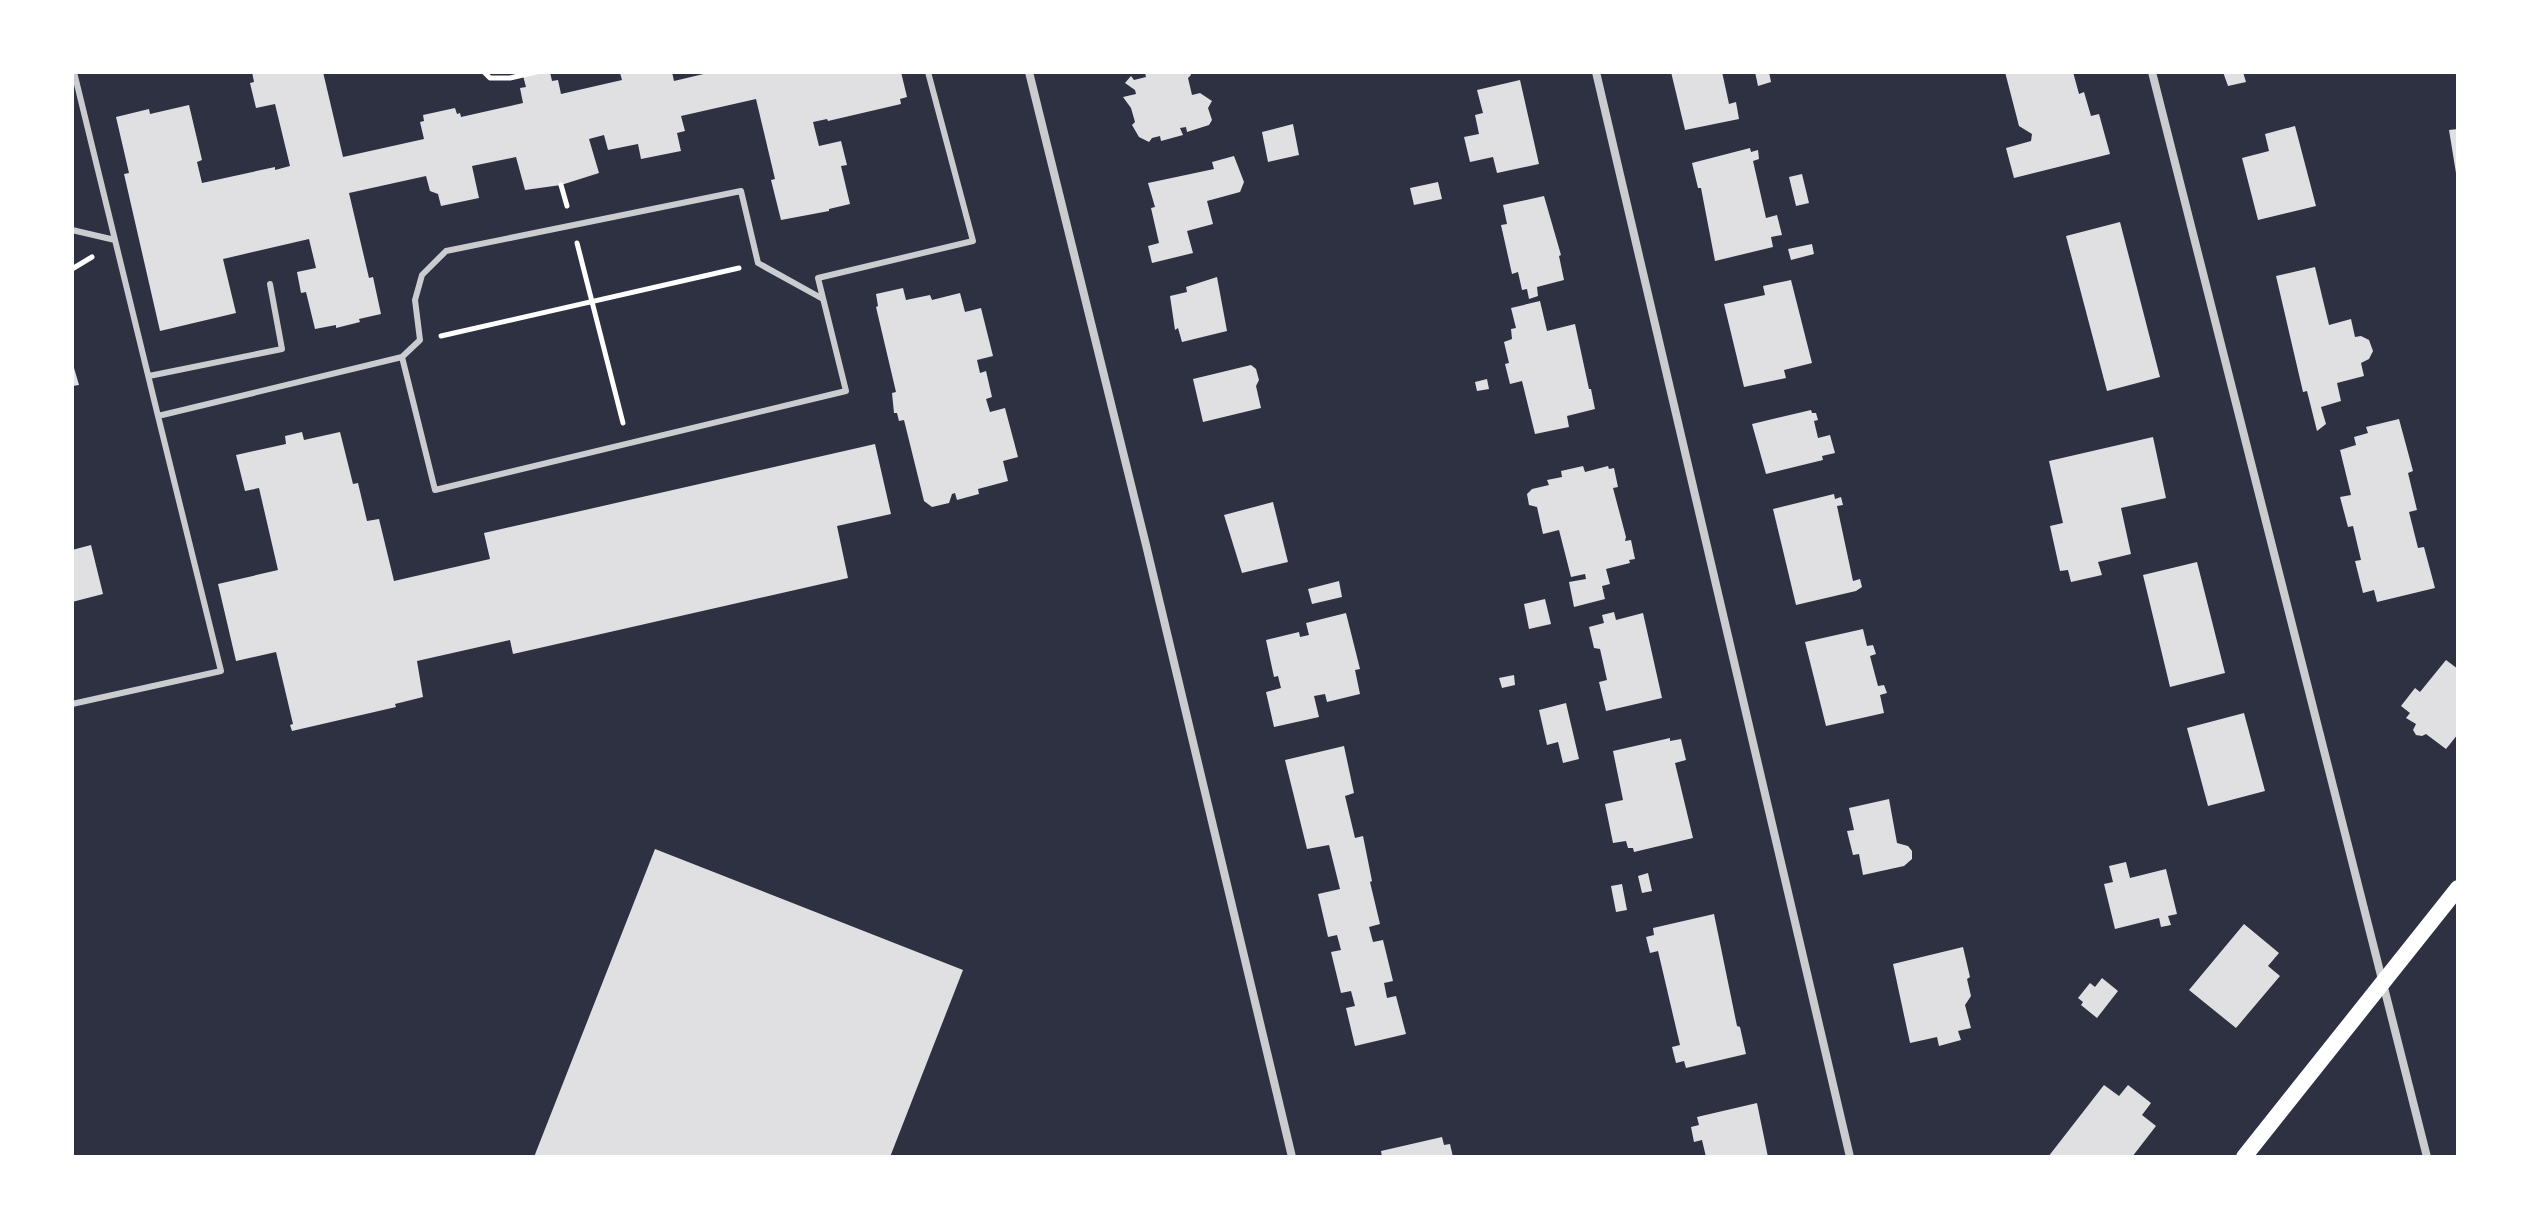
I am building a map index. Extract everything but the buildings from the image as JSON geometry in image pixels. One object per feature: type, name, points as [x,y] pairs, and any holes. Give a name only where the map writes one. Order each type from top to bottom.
[{"type":"main road","points":[[2244,1157],[2458,888]]},
{"type":"street","points":[[1029,72],[1143,530],[1292,1157]]},
{"type":"street","points":[[1596,72],[1850,1157]]},
{"type":"street","points":[[2152,72],[2427,1157]]},
{"type":"lane","points":[[72,704],[221,671],[74,72]]},
{"type":"lane","points":[[402,357],[435,490],[846,391],[818,278],[973,241],[928,72]]},
{"type":"lane","points":[[158,416],[402,357],[420,340],[415,300],[422,275],[446,251],[741,191],[758,263],[823,299]]},
{"type":"lane","points":[[72,230],[115,240]]},
{"type":"lane","points":[[149,376],[282,349],[270,284]]},
{"type":"path","points":[[484,72],[490,78],[510,78],[536,72]]},
{"type":"path","points":[[561,185],[629,443]]},
{"type":"path","points":[[420,340],[758,263]]}]
